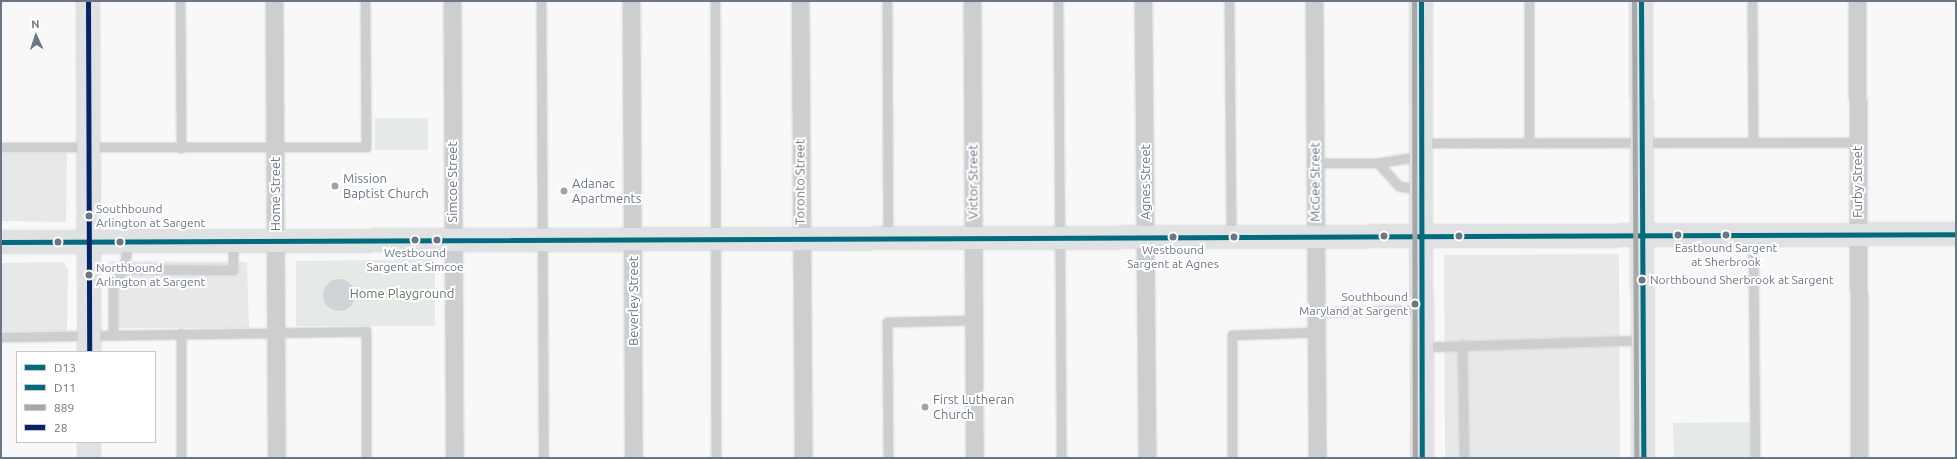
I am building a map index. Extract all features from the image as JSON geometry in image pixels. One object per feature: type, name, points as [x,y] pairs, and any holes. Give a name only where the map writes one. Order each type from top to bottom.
[{"type":"main road","points":[[88,1],[88,344]]},
{"type":"main road","points":[[1420,1],[1423,310],[1422,458]]},
{"type":"main road","points":[[1641,1],[1643,458]]},
{"type":"main road","points":[[1,242],[275,239],[801,240],[1060,237],[1316,238],[1422,235],[1643,235],[1753,233],[1956,234]]},
{"type":"main road","points":[[89,443],[89,458]]},
{"type":"street","name":"Home Street","points":[[274,1],[276,458]]},
{"type":"street","name":"Simcoe Street","points":[[452,1],[454,458]]},
{"type":"street","name":"Beverley Street","points":[[631,1],[633,458]]},
{"type":"street","name":"Toronto Street","points":[[800,1],[803,458]]},
{"type":"street","name":"Victor Street","points":[[972,1],[974,458]]},
{"type":"street","name":"Agnes Street","points":[[1143,1],[1147,458]]},
{"type":"street","name":"McGee Street","points":[[1314,1],[1317,458]]},
{"type":"street","name":"Furby Street","points":[[1857,1],[1859,458]]},
{"type":"lane","points":[[180,1],[180,148]]},
{"type":"lane","points":[[1,147],[366,147],[365,1]]},
{"type":"lane","points":[[541,1],[543,458]]},
{"type":"lane","points":[[715,1],[716,458]]},
{"type":"lane","points":[[887,1],[888,239]]},
{"type":"lane","points":[[1058,1],[1061,458]]},
{"type":"lane","points":[[1229,1],[1231,238]]},
{"type":"lane","points":[[1529,1],[1529,142]]},
{"type":"lane","points":[[1752,1],[1752,141]]},
{"type":"lane","points":[[1315,163],[1378,163],[1421,150],[1529,142],[1857,142]]},
{"type":"lane","points":[[1378,163],[1399,186],[1422,190]]},
{"type":"lane","points":[[1753,233],[1755,458]]},
{"type":"lane","points":[[124,269],[233,270],[233,240]]},
{"type":"lane","points":[[113,335],[113,286],[124,269],[128,241]]},
{"type":"lane","points":[[1316,312],[1423,310]]},
{"type":"lane","points":[[888,458],[887,322],[973,320]]},
{"type":"lane","points":[[1,337],[88,344],[113,335],[366,331],[366,458]]},
{"type":"lane","points":[[1232,458],[1232,335],[1316,332]]},
{"type":"lane","points":[[181,333],[181,458]]},
{"type":"lane","points":[[1423,347],[1643,340]]},
{"type":"lane","points":[[1462,345],[1464,458]]},
{"type":"shaded area","points":[[1,153],[67,153],[66,222],[1,221]]},
{"type":"shaded area","points":[[1619,254],[1620,458],[1445,458],[1444,255]]},
{"type":"shaded area","points":[[109,261],[247,262],[249,328],[108,328]]},
{"type":"shaded area","points":[[63,262],[68,270],[67,331],[1,331],[1,263]]},
{"type":"shaded area","points":[[336,279],[342,279],[352,286],[355,295],[354,301],[348,308],[342,311],[336,311],[326,304],[323,298],[323,292],[330,282]]},
{"type":"green space","points":[[375,118],[428,118],[428,150],[375,150]]},
{"type":"green space","name":"Home Playground","points":[[435,259],[435,326],[296,326],[296,261]]},
{"type":"green space","points":[[1752,422],[1752,458],[1674,458],[1673,423]]},
{"type":"transit line","name":"28","points":[[88,1],[89,351]]},
{"type":"transit line","name":"889","points":[[1414,1],[1415,458]]},
{"type":"transit line","name":"D11","points":[[1421,1],[1422,458]]},
{"type":"transit line","name":"889","points":[[1634,1],[1636,458]]},
{"type":"transit line","name":"D11","points":[[1641,1],[1643,458]]},
{"type":"transit line","name":"D13","points":[[1,242],[1956,234]]},
{"type":"place","name":"Mission Baptist Church","points":[[335,186]]},
{"type":"place","name":"Adanac Apartments","points":[[564,191]]},
{"type":"place","name":"Southbound Arlington at Sargent","points":[[89,216]]},
{"type":"place","name":"Eastbound Sargent at Sherbrook","points":[[1726,235]]},
{"type":"place","name":"Westbound Sargent at Agnes","points":[[1173,237]]},
{"type":"place","name":"Westbound Sargent at Simcoe","points":[[415,240]]},
{"type":"place","name":"Northbound Arlington at Sargent","points":[[89,275]]},
{"type":"place","name":"Northbound Sherbrook at Sargent","points":[[1642,280]]},
{"type":"place","name":"Southbound Maryland at Sargent","points":[[1415,304]]},
{"type":"place","name":"First Lutheran Church","points":[[925,407]]}]
